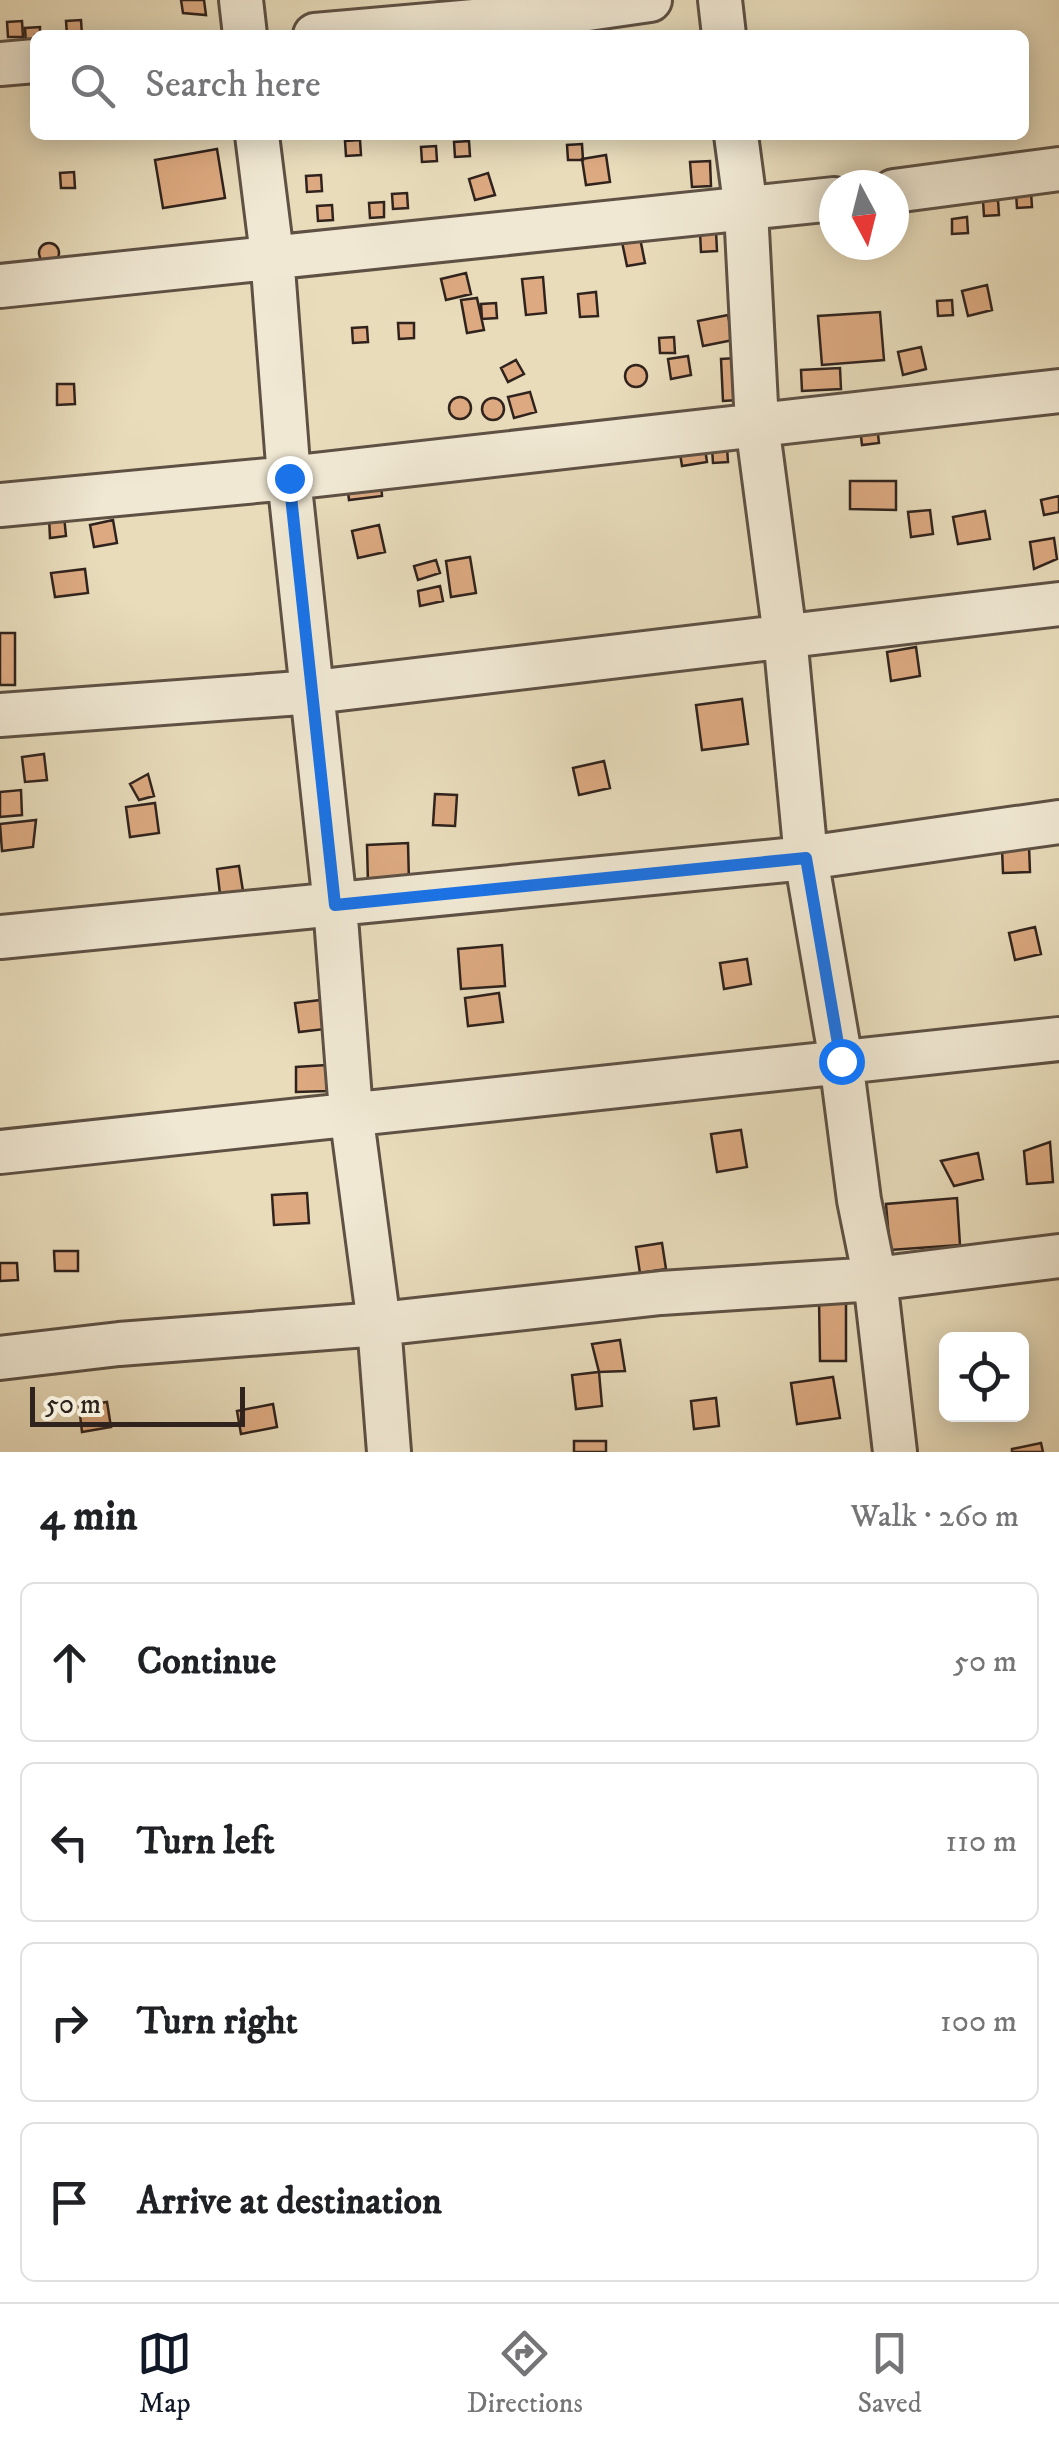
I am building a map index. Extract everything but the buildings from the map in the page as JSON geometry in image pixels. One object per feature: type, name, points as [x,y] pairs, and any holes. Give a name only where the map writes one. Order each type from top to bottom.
[{"type":"street","points":[[241,0],[244,30]]},
{"type":"street","points":[[372,30],[553,14],[650,0]]},
{"type":"street","points":[[720,0],[723,30]]},
{"type":"street","points":[[0,64],[30,61]]},
{"type":"street","points":[[258,140],[335,905],[351,1112],[378,1324],[389,1452]]},
{"type":"street","points":[[737,140],[746,210],[757,424],[785,636],[806,858],[841,1061],[859,1200],[875,1279],[895,1452]]},
{"type":"street","points":[[909,189],[1059,170]]},
{"type":"street","points":[[0,286],[819,201]]},
{"type":"street","points":[[0,506],[289,478],[1059,391]]},
{"type":"street","points":[[0,715],[314,692],[1059,604]]},
{"type":"street","points":[[0,937],[806,858],[1059,822]]},
{"type":"street","points":[[0,1152],[1059,1040]]},
{"type":"street","points":[[0,1358],[119,1344],[378,1324],[661,1293],[875,1279],[1059,1256]]},
{"type":"route","points":[[289,478],[335,905],[806,858],[841,1061]]}]
